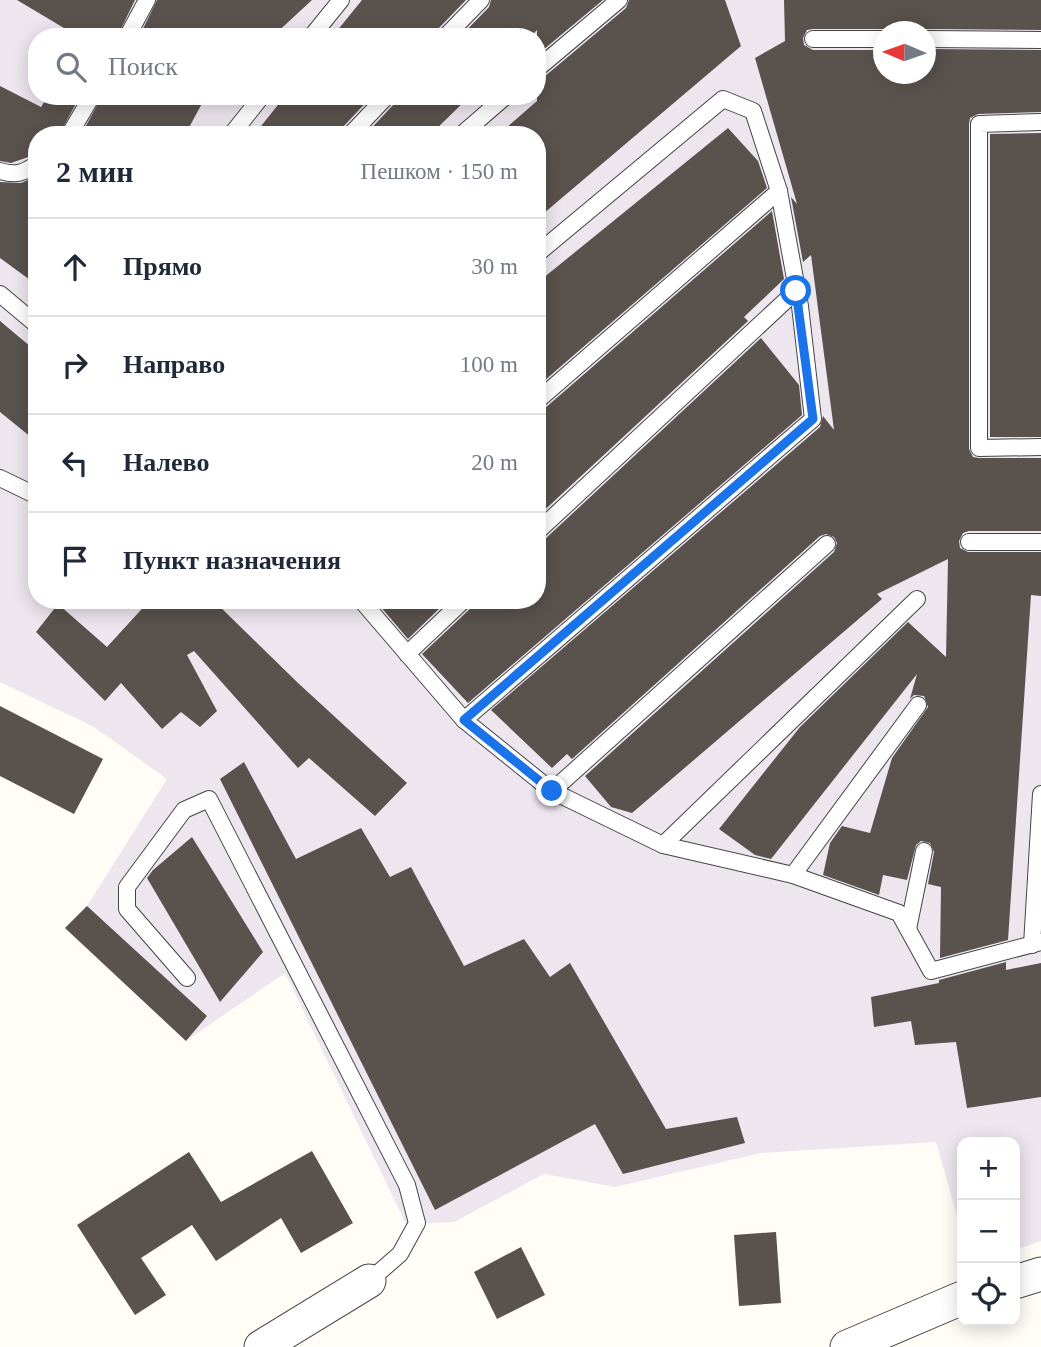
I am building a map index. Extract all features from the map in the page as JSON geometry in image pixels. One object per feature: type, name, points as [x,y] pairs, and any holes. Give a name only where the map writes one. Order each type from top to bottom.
[{"type":"street","points":[[1020,1280],[1041,1274]]},
{"type":"street","points":[[261,1347],[369,1281]]},
{"type":"street","points":[[847,1347],[957,1300]]},
{"type":"lane","points":[[132,28],[147,0]]},
{"type":"lane","points":[[318,28],[341,0]]},
{"type":"lane","points":[[454,28],[481,0]]},
{"type":"lane","points":[[546,61],[619,0]]},
{"type":"lane","points":[[813,38],[873,39]]},
{"type":"lane","points":[[936,39],[1041,40]]},
{"type":"lane","points":[[464,720],[813,419],[779,191],[752,111],[723,99],[546,246]]},
{"type":"lane","points":[[74,126],[87,105]]},
{"type":"lane","points":[[238,126],[255,105]]},
{"type":"lane","points":[[359,126],[378,105]]},
{"type":"lane","points":[[471,126],[496,105]]},
{"type":"lane","points":[[1041,122],[979,124],[979,448],[1041,447]]},
{"type":"lane","points":[[0,171],[13,175],[28,170]]},
{"type":"lane","points":[[546,393],[779,191]]},
{"type":"lane","points":[[546,524],[796,291]]},
{"type":"lane","points":[[0,294],[28,318]]},
{"type":"lane","points":[[0,478],[28,492]]},
{"type":"lane","points":[[969,542],[1041,542]]},
{"type":"lane","points":[[552,791],[827,544]]},
{"type":"lane","points":[[663,845],[917,599]]},
{"type":"lane","points":[[369,609],[464,720],[552,791],[663,845],[793,875],[899,913],[931,971],[1036,944],[1041,794]]},
{"type":"lane","points":[[407,654],[454,609]]},
{"type":"lane","points":[[793,875],[918,705]]},
{"type":"lane","points":[[187,978],[127,909],[128,887],[184,810],[209,799],[407,1185],[417,1223],[400,1254],[369,1281]]},
{"type":"lane","points":[[908,929],[924,851]]},
{"type":"shaded area","points":[[0,0],[1041,0],[1041,1241],[1020,1248],[1020,1137],[957,1137],[957,1216],[936,1142],[761,1153],[615,1187],[544,1174],[454,1222],[406,1224],[285,973],[186,1041],[65,928],[87,906],[167,779],[94,727],[0,682]]},
{"type":"building","points":[[17,0],[135,0],[121,28],[64,28]]},
{"type":"building","points":[[157,0],[312,0],[282,28],[143,28]]},
{"type":"building","points":[[362,0],[466,0],[439,28],[339,28]]},
{"type":"building","points":[[491,0],[603,0],[546,48],[546,28],[469,28],[489,7]]},
{"type":"building","points":[[629,0],[725,0],[741,46],[546,211],[546,126],[508,126],[532,105],[546,105],[546,75],[626,8]]},
{"type":"building","points":[[784,0],[1041,0],[1041,30],[936,29],[936,21],[873,21],[873,29],[813,29],[807,30],[803,38],[804,45],[813,50],[873,50],[873,84],[936,84],[936,49],[1041,50],[1041,112],[978,114],[970,118],[969,124],[969,449],[973,457],[979,458],[1041,458],[1041,531],[969,531],[963,533],[959,541],[960,548],[968,552],[1041,552],[1041,596],[1031,595],[1008,940],[940,958],[941,887],[928,884],[934,852],[930,843],[921,841],[916,845],[907,880],[883,875],[879,895],[823,875],[830,843],[842,826],[870,833],[892,758],[928,707],[924,696],[914,695],[910,699],[917,674],[771,859],[755,855],[719,829],[800,727],[908,622],[946,657],[948,559],[877,594],[882,599],[632,813],[611,807],[585,776],[834,552],[837,543],[834,537],[826,534],[820,536],[572,759],[567,754],[552,768],[491,710],[820,427],[823,416],[834,430],[811,255],[803,262],[791,197],[797,204],[755,58],[785,41]]},
{"type":"building","points":[[0,86],[28,100],[28,105],[75,105],[64,126],[28,126],[28,157],[11,163],[0,161]]},
{"type":"building","points":[[97,105],[201,105],[190,126],[86,126]]},
{"type":"building","points":[[278,105],[364,105],[344,126],[261,126]]},
{"type":"building","points":[[393,105],[461,105],[439,126],[373,126]]},
{"type":"building","points":[[728,128],[758,161],[767,188],[546,379],[546,276]]},
{"type":"building","points":[[1041,133],[1041,437],[990,437],[990,134]]},
{"type":"building","points":[[28,180],[28,278],[0,258],[0,182],[21,183]]},
{"type":"building","points":[[772,211],[784,279],[744,317],[748,321],[546,509],[546,407]]},
{"type":"building","points":[[0,321],[28,344],[28,435],[0,412]]},
{"type":"building","points":[[761,338],[799,385],[802,415],[468,703],[422,654],[470,609],[546,609],[546,538]]},
{"type":"building","points":[[54,609],[64,609],[107,647],[142,609],[222,609],[407,783],[375,816],[309,758],[298,768],[194,651],[187,655],[217,711],[200,727],[181,712],[162,729],[121,683],[105,701],[36,632]]},
{"type":"building","points":[[383,609],[439,609],[408,639]]},
{"type":"building","points":[[0,706],[103,759],[74,814],[0,776]]},
{"type":"building","points":[[244,762],[296,859],[361,828],[390,877],[411,867],[464,966],[524,939],[550,977],[570,963],[666,1129],[737,1117],[745,1143],[623,1174],[595,1124],[435,1210],[220,779]]},
{"type":"building","points":[[192,837],[263,952],[220,1002],[147,878]]},
{"type":"building","points":[[87,906],[207,1016],[186,1041],[65,928]]},
{"type":"building","points":[[1006,962],[1006,970],[1041,963],[1041,1097],[967,1108],[956,1042],[915,1045],[911,1021],[874,1027],[871,997],[939,983],[939,980]]},
{"type":"building","points":[[312,1151],[353,1223],[301,1253],[281,1218],[216,1261],[192,1225],[141,1258],[166,1295],[135,1315],[77,1225],[189,1152],[221,1202]]},
{"type":"building","points":[[776,1232],[781,1303],[739,1306],[734,1235]]},
{"type":"building","points":[[521,1247],[545,1295],[497,1319],[474,1272]]},
{"type":"route","points":[[552,791],[464,720],[813,419],[796,291]]}]
